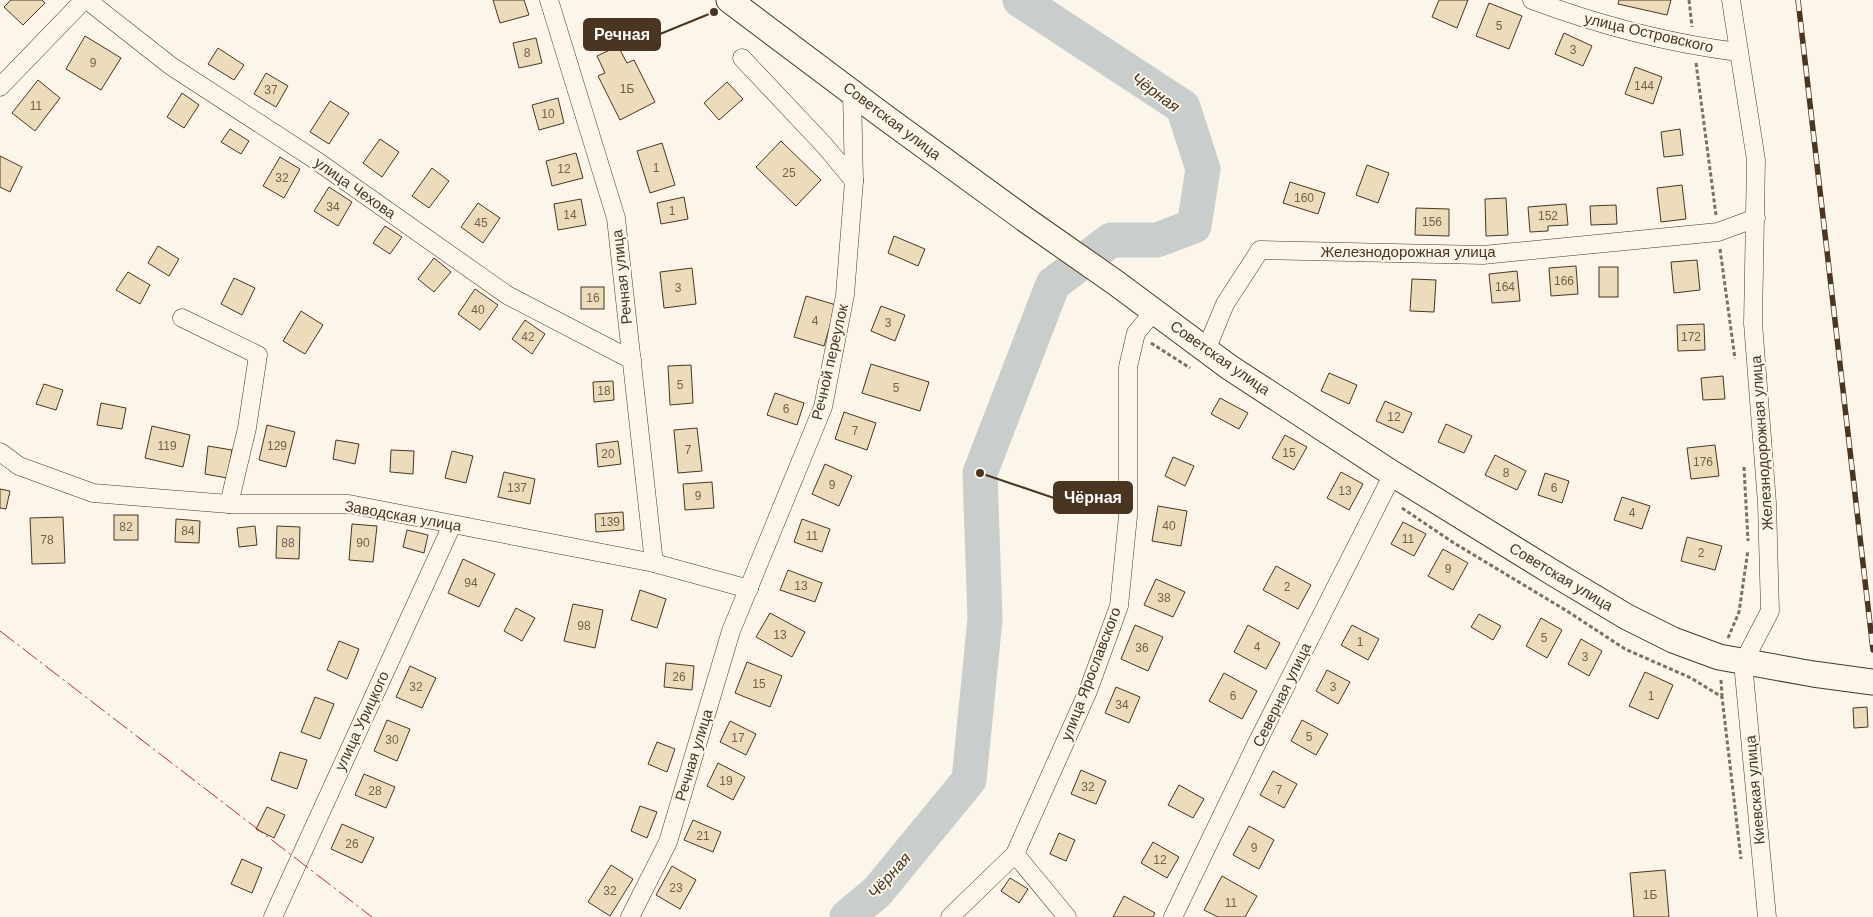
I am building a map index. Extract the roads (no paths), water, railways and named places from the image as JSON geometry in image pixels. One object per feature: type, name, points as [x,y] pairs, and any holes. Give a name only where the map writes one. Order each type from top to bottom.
[{"type":"main road","name":"Советская улица","points":[[729,0],[1026,220],[1116,282],[1154,311],[1199,360],[1387,484],[1627,617],[1673,640],[1719,657],[1743,663],[1873,682]]},
{"type":"street","name":"Речная улица","points":[[549,0],[616,218],[654,563]]},
{"type":"street","name":"улица Островского","points":[[1532,0],[1595,23],[1694,47],[1738,52]]},
{"type":"street","name":"Железнодорожная улица","points":[[1731,0],[1756,160],[1753,323],[1767,503],[1770,611],[1743,663]]},
{"type":"street","name":"улица Чехова","points":[[80,2],[171,66],[317,161],[507,295],[632,360]]},
{"type":"street","points":[[0,87],[80,2]]},
{"type":"street","points":[[742,58],[825,146],[854,181]]},
{"type":"street","name":"Речной переулок","points":[[749,589],[822,407],[845,294],[854,181],[852,92]]},
{"type":"street","name":"Железнодорожная улица","points":[[1199,360],[1225,304],[1260,250],[1483,255],[1718,232],[1756,218]]},
{"type":"street","name":"улица Ярославского","points":[[950,917],[1015,854],[1088,691],[1119,606],[1128,516],[1128,367],[1136,333],[1154,311]]},
{"type":"street","points":[[182,318],[258,354],[247,428],[230,504]]},
{"type":"street","name":"Заводская улица","points":[[0,452],[19,466],[93,493],[230,504],[349,504],[654,563],[749,589]]},
{"type":"street","name":"Северная улица","points":[[1173,917],[1387,484]]},
{"type":"street","name":"улица Урицкого","points":[[273,917],[452,524]]},
{"type":"street","name":"Речная улица","points":[[630,917],[668,842],[730,631],[749,589]]},
{"type":"street","name":"Киевская улица","points":[[1743,663],[1767,917]]},
{"type":"street","points":[[1015,854],[1067,917]]},
{"type":"waterway","name":"Чёрная","points":[[847,917],[877,892],[969,780],[985,619],[980,473],[1053,284],[1111,240],[1157,240],[1194,226],[1203,169],[1183,107],[1020,0]]},
{"type":"railway","points":[[1798,0],[1873,650]]},
{"type":"place","name":"Речная","points":[[714,12]]},
{"type":"place","name":"Чёрная","points":[[980,473]]}]
